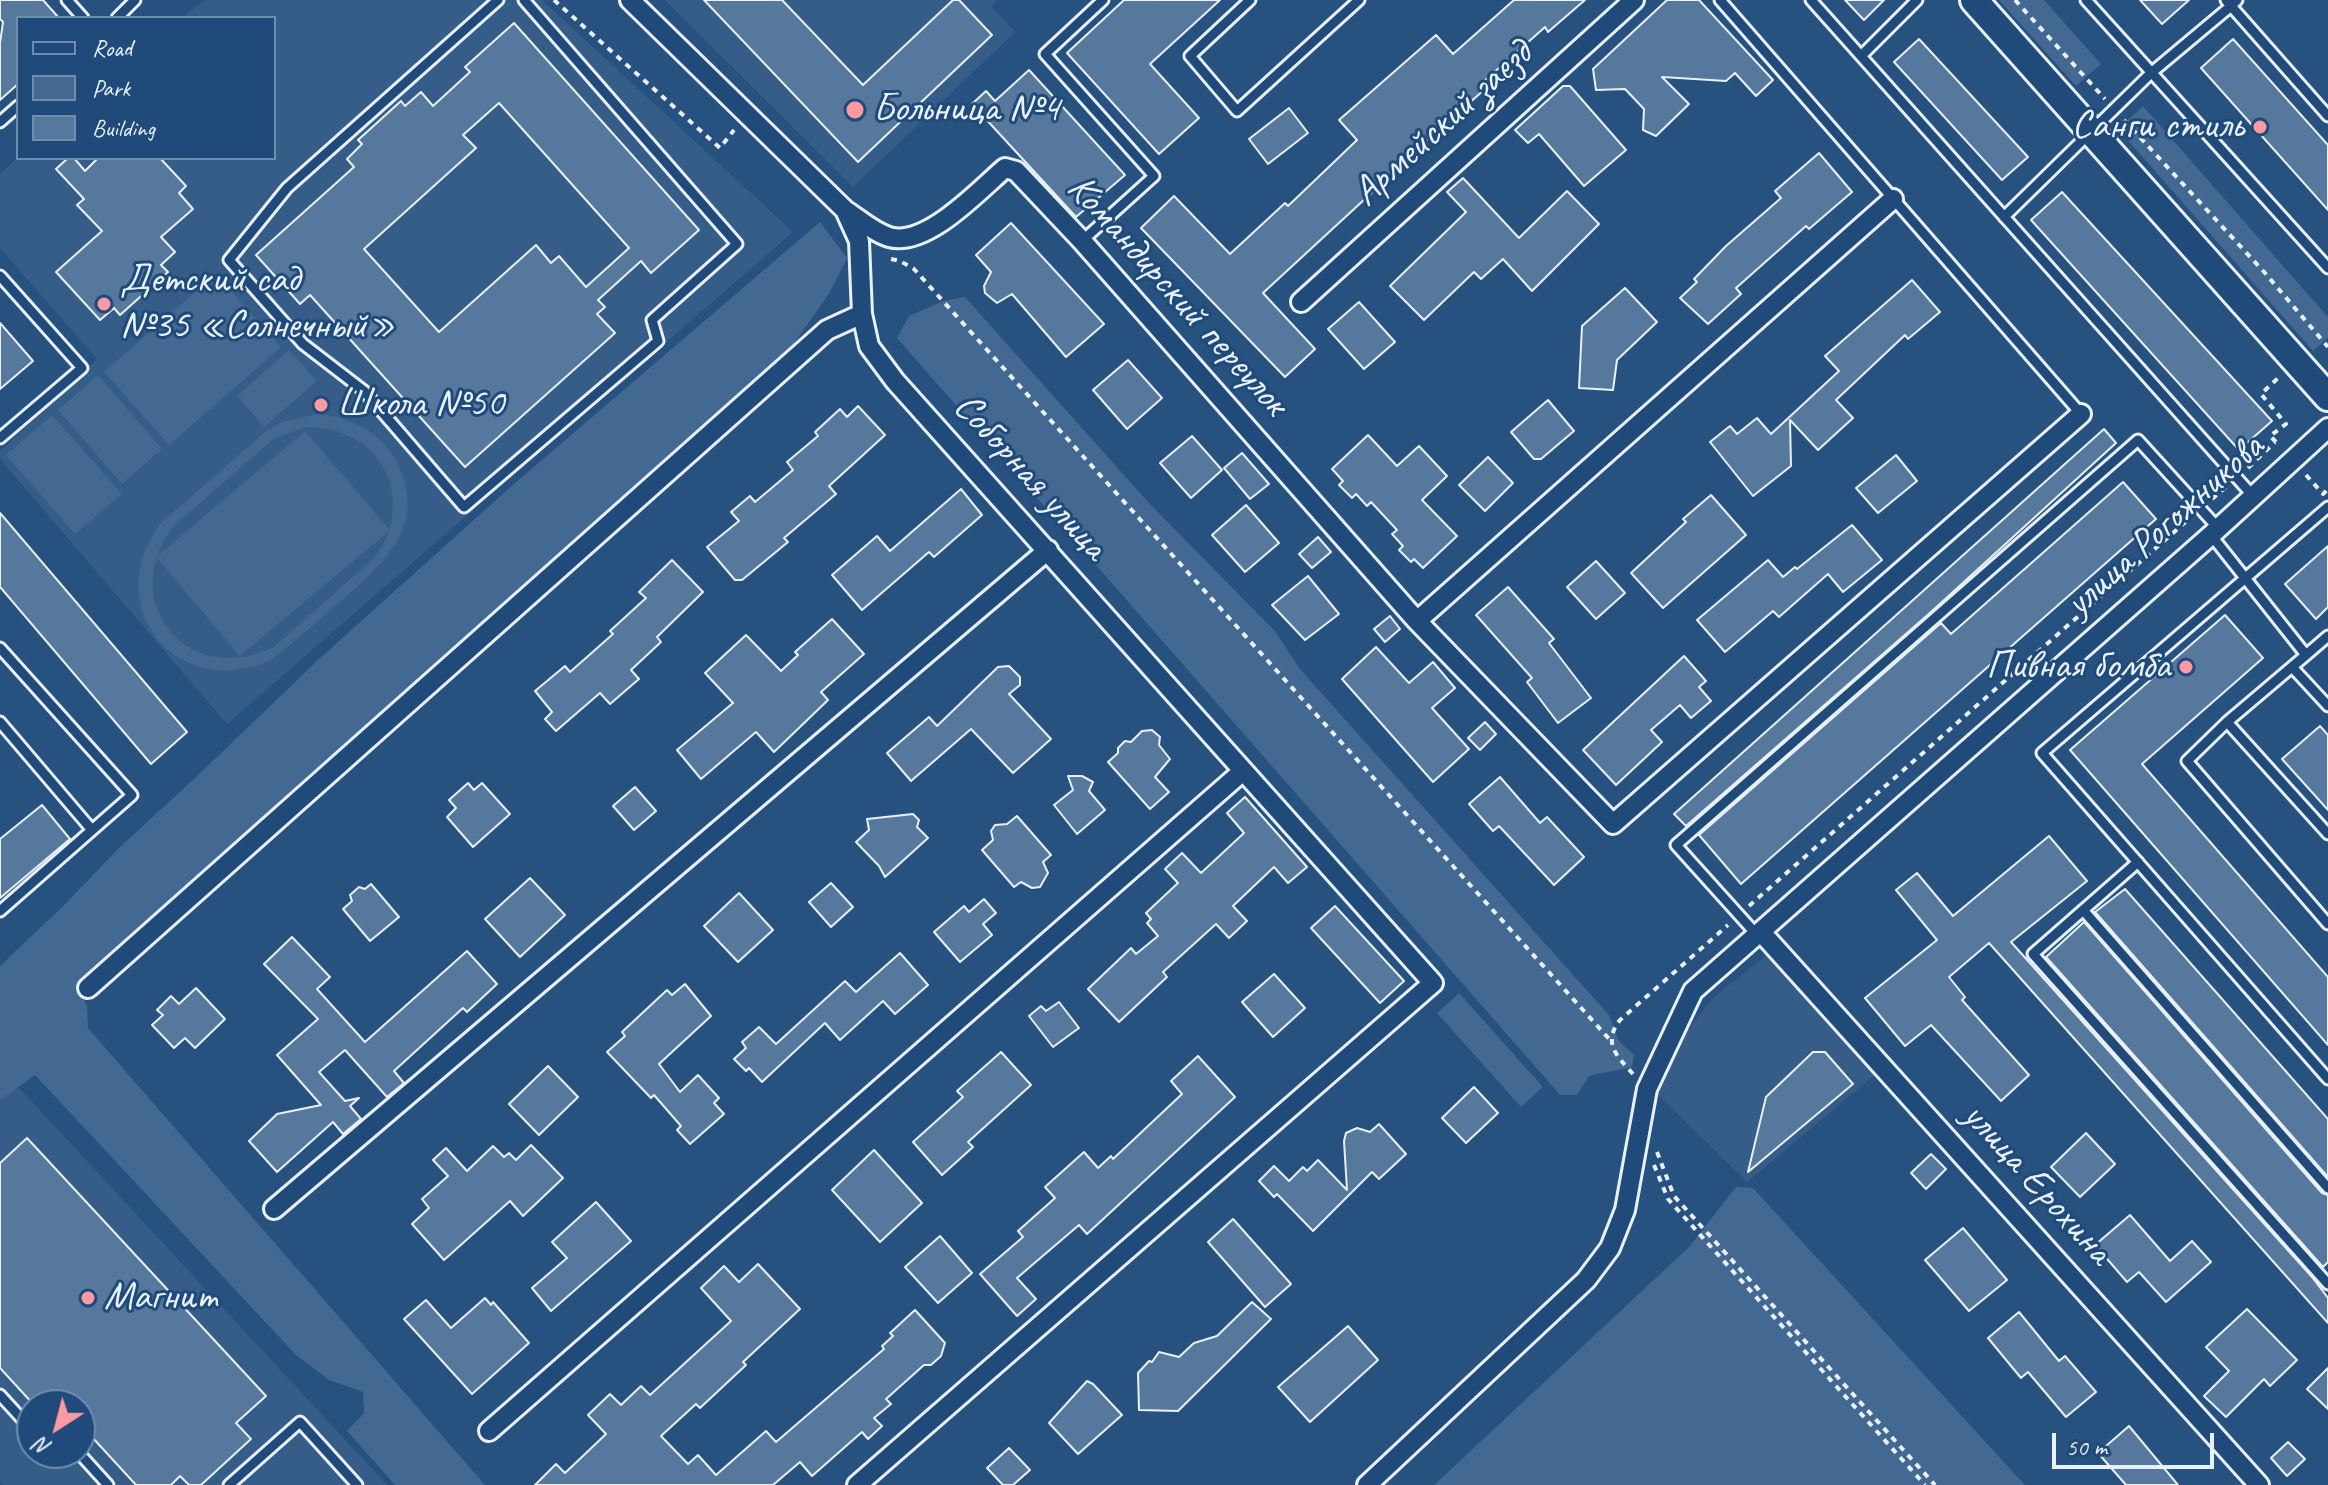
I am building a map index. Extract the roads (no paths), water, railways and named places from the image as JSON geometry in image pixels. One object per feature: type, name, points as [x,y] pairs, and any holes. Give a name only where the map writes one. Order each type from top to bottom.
[{"type":"main road","points":[[1974,0],[2328,397]]},
{"type":"street","name":"Соборная улица","points":[[630,0],[845,210],[859,241],[862,314],[869,346],[895,381],[1433,983],[857,1485]]},
{"type":"street","name":"Армейский заезд","points":[[1301,302],[1634,0]]},
{"type":"street","name":"Командирский переулок","points":[[845,210],[876,232],[891,238],[906,238],[940,223],[1005,168],[1016,171],[1082,241],[1417,621],[1613,824],[2081,414]]},
{"type":"street","points":[[1417,621],[1893,199]]},
{"type":"street","points":[[88,988],[827,330],[862,314]]},
{"type":"street","name":"улица Рогожникова","points":[[1367,1485],[1586,1280],[1610,1248],[1625,1210],[1647,1089],[1693,991],[2215,532],[2328,428]]},
{"type":"street","points":[[274,1209],[1048,550]]},
{"type":"street","points":[[489,1431],[1243,771]]},
{"type":"street","name":"улица Ерохина","points":[[1759,934],[2259,1485]]},
{"type":"lane","points":[[67,0],[81,16]]},
{"type":"lane","points":[[119,16],[135,0]]},
{"type":"lane","points":[[498,0],[287,188],[229,260],[303,344],[364,391],[464,507],[658,341],[652,320],[737,244],[524,0]]},
{"type":"lane","points":[[1082,241],[1154,176],[1045,54],[1103,0]]},
{"type":"lane","points":[[1250,0],[1190,56],[1237,111],[1359,0]]},
{"type":"lane","points":[[1720,0],[2081,414]]},
{"type":"lane","points":[[1811,0],[2254,497]]},
{"type":"lane","points":[[1861,56],[1917,0]]},
{"type":"lane","points":[[2086,0],[2328,268]]},
{"type":"lane","points":[[2004,217],[2113,108],[2231,2],[2328,116]]},
{"type":"lane","points":[[0,122],[16,108]]},
{"type":"lane","points":[[0,276],[82,368],[0,438]]},
{"type":"lane","points":[[1759,934],[1676,845],[2138,440],[2201,509],[2245,578],[2306,655]]},
{"type":"lane","points":[[2328,507],[2042,753],[2328,1079]]},
{"type":"lane","points":[[2328,636],[2227,722],[2187,761],[2328,924]]},
{"type":"lane","points":[[0,648],[132,795],[0,911]]},
{"type":"lane","points":[[2292,667],[2328,706]]},
{"type":"lane","points":[[0,722],[92,830]]},
{"type":"lane","points":[[2227,722],[2328,834]]},
{"type":"lane","points":[[2138,862],[2033,954],[2326,1278]]},
{"type":"lane","points":[[2083,910],[2328,1188]]},
{"type":"lane","points":[[0,1395],[16,1412]]},
{"type":"lane","points":[[229,1485],[300,1422],[357,1485]]},
{"type":"lane","points":[[92,1469],[108,1485]]},
{"type":"place","name":"Больница №4","points":[[855,110]]},
{"type":"place","name":"Санги стиль","points":[[2260,127]]},
{"type":"place","name":"Детский сад №35 «Солнечный»","points":[[104,304]]},
{"type":"place","name":"Школа №50","points":[[321,405]]},
{"type":"place","name":"Пивная бомба","points":[[2186,667]]},
{"type":"place","name":"Магнит","points":[[88,1298]]}]
